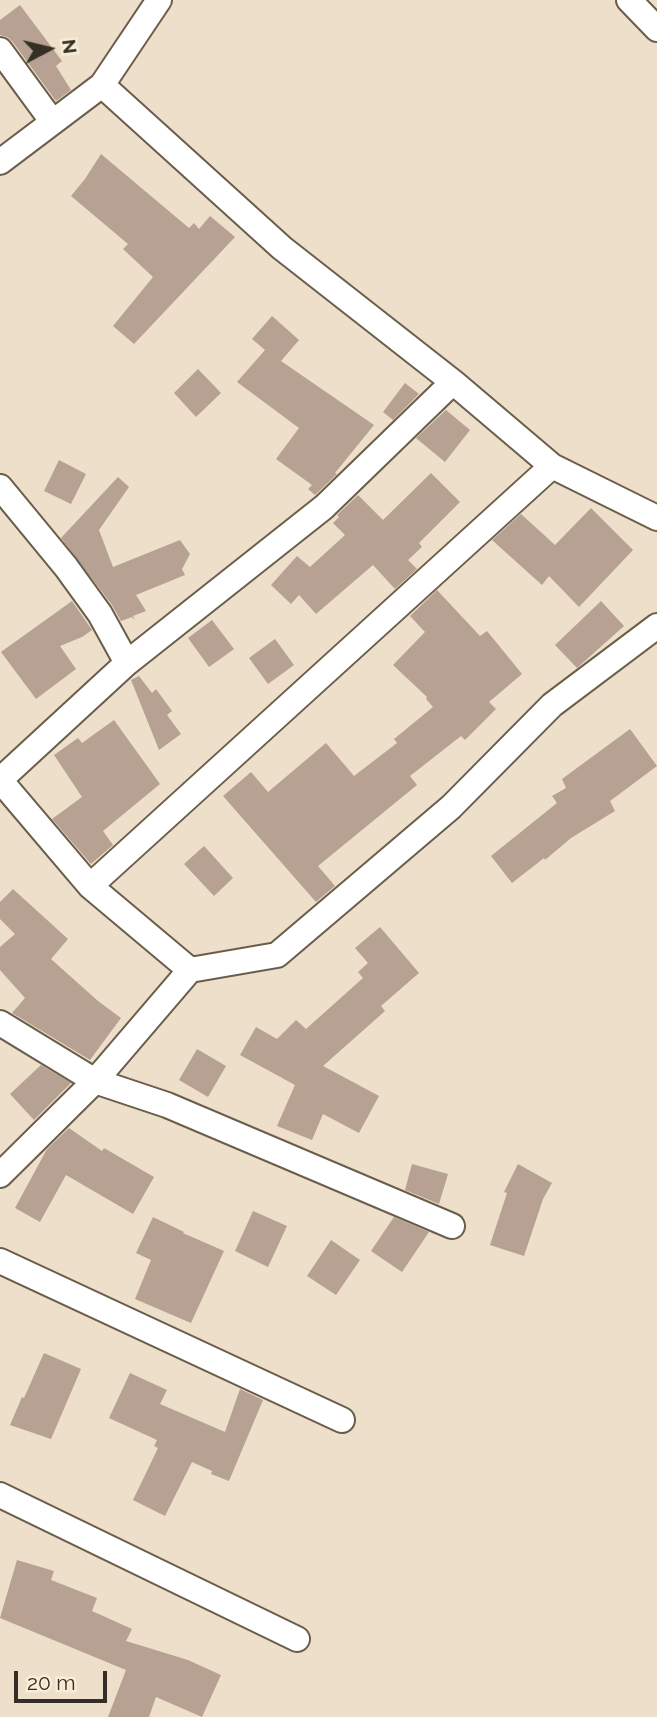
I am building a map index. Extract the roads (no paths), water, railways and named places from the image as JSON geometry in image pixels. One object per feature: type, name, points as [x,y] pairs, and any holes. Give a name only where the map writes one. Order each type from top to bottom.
[{"type":"street","points":[[0,162],[102,85],[159,0]]},
{"type":"street","points":[[629,0],[657,29]]},
{"type":"street","points":[[0,50],[52,121]]},
{"type":"street","points":[[102,85],[282,248],[453,382],[552,466],[657,518]]},
{"type":"street","points":[[190,970],[90,886],[0,780],[127,663],[324,507],[453,382]]},
{"type":"street","points":[[90,886],[552,466]]},
{"type":"street","points":[[0,487],[100,614],[127,663]]},
{"type":"street","points":[[0,1175],[96,1081],[190,970],[277,956],[451,807],[552,705],[657,626]]},
{"type":"street","points":[[0,1023],[96,1081],[167,1105],[452,1226]]},
{"type":"street","points":[[0,1261],[342,1420]]},
{"type":"street","points":[[0,1495],[297,1639]]}]
